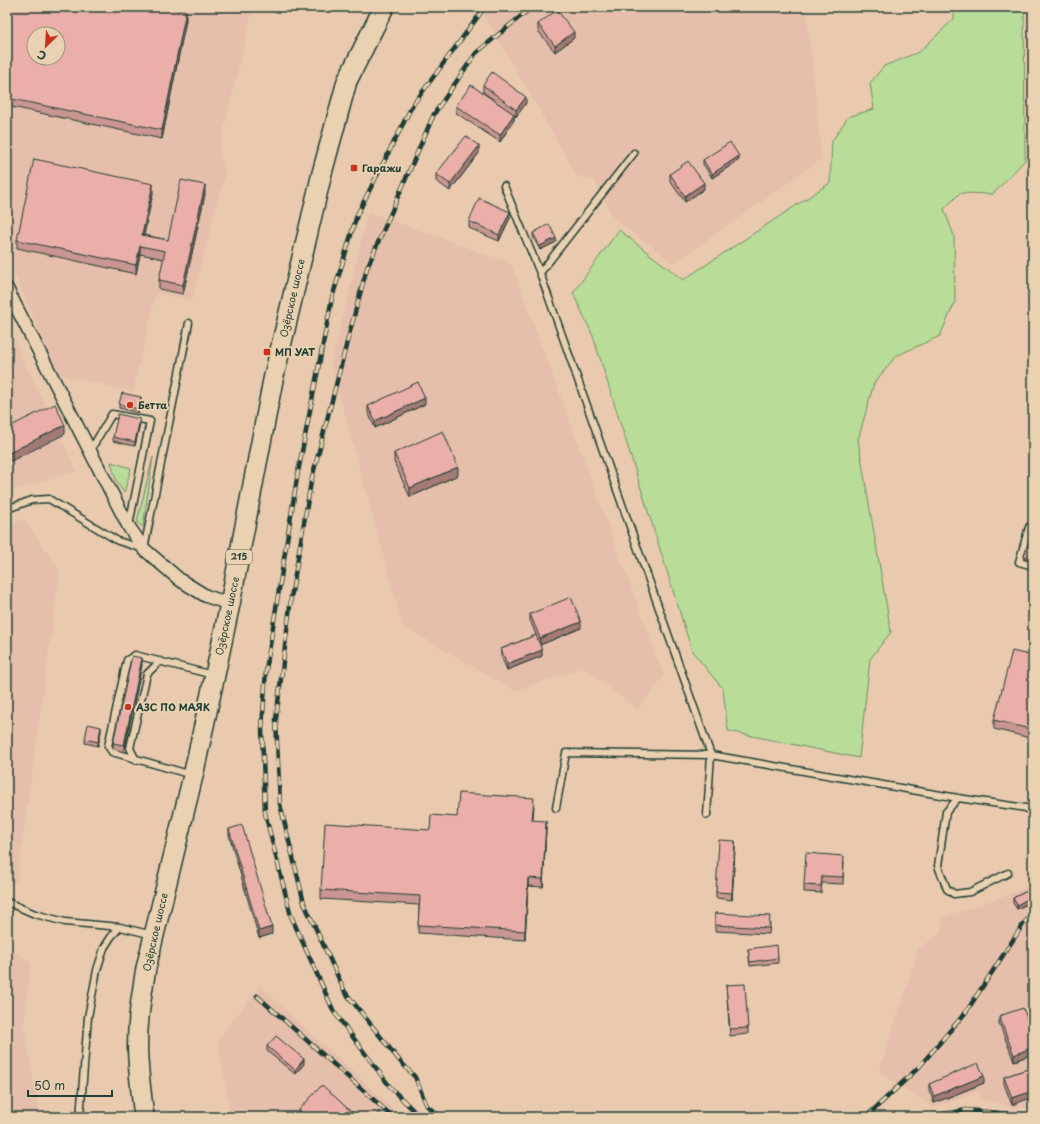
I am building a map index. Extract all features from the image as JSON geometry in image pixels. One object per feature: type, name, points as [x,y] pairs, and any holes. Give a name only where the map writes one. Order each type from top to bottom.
[{"type":"main road","name":"Озёрское шоссе","points":[[144,1117],[138,1059],[138,1026],[142,993],[154,935],[193,776],[215,675],[273,380],[334,127],[347,81],[384,7]]},
{"type":"street","points":[[7,289],[129,527],[144,549],[180,580],[206,596],[230,604]]},
{"type":"lane","points":[[540,273],[634,153]]},
{"type":"lane","points":[[504,186],[540,273],[711,755],[707,815]]},
{"type":"lane","points":[[7,509],[32,500],[49,499],[118,541],[144,549],[189,323]]},
{"type":"lane","points":[[90,451],[112,414],[150,422],[129,527]]},
{"type":"lane","points":[[1033,528],[1029,527],[1019,562],[1033,566]]},
{"type":"lane","points":[[193,776],[112,752],[108,746],[127,660],[135,655],[215,675]]},
{"type":"lane","points":[[136,760],[130,748],[147,674],[160,661]]},
{"type":"lane","points":[[556,808],[566,754],[711,755],[958,798],[1026,808],[1033,813]]},
{"type":"lane","points":[[958,798],[946,812],[938,866],[947,889],[954,894],[970,892],[1008,873]]},
{"type":"lane","points":[[7,902],[35,914],[65,922],[120,927],[154,935]]},
{"type":"lane","points":[[80,1117],[88,1017],[97,970],[104,948],[120,927]]},
{"type":"shaded area","points":[[7,7],[252,7],[219,150],[226,170],[192,301],[156,293],[133,392],[58,374],[7,257]]},
{"type":"shaded area","points":[[479,7],[802,7],[807,13],[822,159],[674,263],[614,219],[594,180],[578,177]]},
{"type":"shaded area","points":[[368,212],[511,263],[664,676],[638,709],[583,668],[515,691],[403,626],[331,365]]},
{"type":"shaded area","points":[[7,326],[77,471],[7,492]]},
{"type":"shaded area","points":[[24,519],[60,571],[17,882],[7,884],[7,526]]},
{"type":"shaded area","points":[[1033,886],[1033,1104],[1016,1109],[981,1099],[979,1092],[934,1108],[879,1072],[919,948],[940,934],[944,917]]},
{"type":"shaded area","points":[[7,947],[31,963],[24,1026],[40,1117],[7,1117]]},
{"type":"shaded area","points":[[260,986],[402,1117],[230,1117],[218,1039]]},
{"type":"green space","points":[[954,7],[1024,7],[1025,160],[993,194],[960,193],[944,209],[954,236],[955,302],[940,336],[896,356],[874,383],[858,440],[891,632],[870,659],[859,758],[728,731],[723,689],[692,651],[593,336],[573,293],[619,230],[683,280],[830,183],[832,141],[848,117],[874,109],[870,83],[884,66],[919,52],[954,19]]},
{"type":"green space","points":[[153,457],[143,527],[137,522]]},
{"type":"green space","points":[[111,462],[131,468],[124,493],[116,480]]},
{"type":"building","points":[[7,7],[167,7],[186,11],[162,130],[7,98]]},
{"type":"building","points":[[557,10],[574,32],[555,46],[538,24]]},
{"type":"building","points":[[492,72],[526,97],[516,110],[483,85]]},
{"type":"building","points":[[471,85],[514,114],[500,135],[456,106]]},
{"type":"building","points":[[466,136],[479,146],[450,184],[436,174]]},
{"type":"building","points":[[730,142],[739,156],[712,174],[703,160]]},
{"type":"building","points":[[34,159],[153,184],[142,235],[168,240],[181,180],[205,185],[183,285],[159,280],[165,251],[140,246],[136,265],[17,240]]},
{"type":"building","points":[[688,161],[704,183],[685,196],[670,174]]},
{"type":"building","points":[[479,198],[510,212],[499,235],[469,221]]},
{"type":"building","points":[[549,224],[556,238],[540,246],[533,233]]},
{"type":"building","points":[[418,382],[425,398],[375,421],[368,406]]},
{"type":"building","name":"Бетта","points":[[122,393],[141,397],[138,409],[119,404]]},
{"type":"building","points":[[55,404],[65,425],[7,454],[7,428]]},
{"type":"building","points":[[118,414],[140,419],[135,442],[113,437]]},
{"type":"building","points":[[443,431],[458,467],[410,488],[394,453]]},
{"type":"building","points":[[1031,534],[1033,535],[1033,559],[1024,556]]},
{"type":"building","points":[[571,597],[581,622],[540,638],[530,614]]},
{"type":"building","points":[[536,635],[542,650],[507,664],[501,649]]},
{"type":"building","points":[[1012,651],[1033,656],[1033,716],[1030,729],[994,720]]},
{"type":"building","name":"АЗС ПО МАЯК","points":[[132,656],[142,658],[124,745],[113,743]]},
{"type":"building","points":[[88,724],[101,727],[98,742],[85,739]]},
{"type":"building","points":[[459,793],[534,798],[532,820],[546,821],[543,879],[528,878],[525,931],[418,925],[420,896],[321,890],[325,823],[430,830],[431,815],[457,817]]},
{"type":"building","points":[[242,825],[272,927],[259,931],[229,829]]},
{"type":"building","points":[[719,840],[735,841],[732,893],[716,892]]},
{"type":"building","points":[[806,853],[844,856],[843,877],[822,876],[821,886],[804,885]]},
{"type":"building","points":[[1033,888],[1033,896],[1017,905],[1013,898]]},
{"type":"building","points":[[715,913],[770,916],[769,928],[715,925]]},
{"type":"building","points":[[777,945],[778,958],[750,962],[748,949]]},
{"type":"building","points":[[745,984],[748,1028],[730,1029],[726,985]]},
{"type":"building","points":[[1023,1008],[1033,1033],[1033,1047],[1014,1055],[999,1016]]},
{"type":"building","points":[[276,1036],[304,1059],[295,1070],[267,1046]]},
{"type":"building","points":[[978,1063],[984,1076],[934,1096],[929,1084]]},
{"type":"building","points":[[1033,1067],[1033,1091],[1012,1098],[1004,1077]]},
{"type":"building","points":[[322,1085],[357,1117],[307,1117],[299,1110]]},
{"type":"building","points":[[379,1112],[384,1117],[375,1117]]},
{"type":"railway","points":[[420,1117],[391,1088],[334,1012],[291,916],[265,813],[262,729],[266,670],[298,472],[332,298],[357,215],[412,106],[485,7]]},
{"type":"railway","points":[[441,1117],[427,1106],[415,1077],[399,1060],[345,992],[304,903],[280,804],[276,719],[291,598],[311,482],[367,268],[434,114],[476,53],[532,7]]},
{"type":"railway","points":[[866,1117],[919,1067],[966,1012],[1024,923],[1033,914]]},
{"type":"railway","points":[[257,996],[393,1117]]},
{"type":"railway","points":[[928,1117],[966,1110],[1033,1116]]},
{"type":"place","name":"Гаражи","points":[[354,168]]},
{"type":"place","name":"МП УАТ","points":[[267,352]]},
{"type":"place","name":"Бетта","points":[[130,405]]},
{"type":"place","name":"АЗС ПО МАЯК","points":[[128,707]]}]
